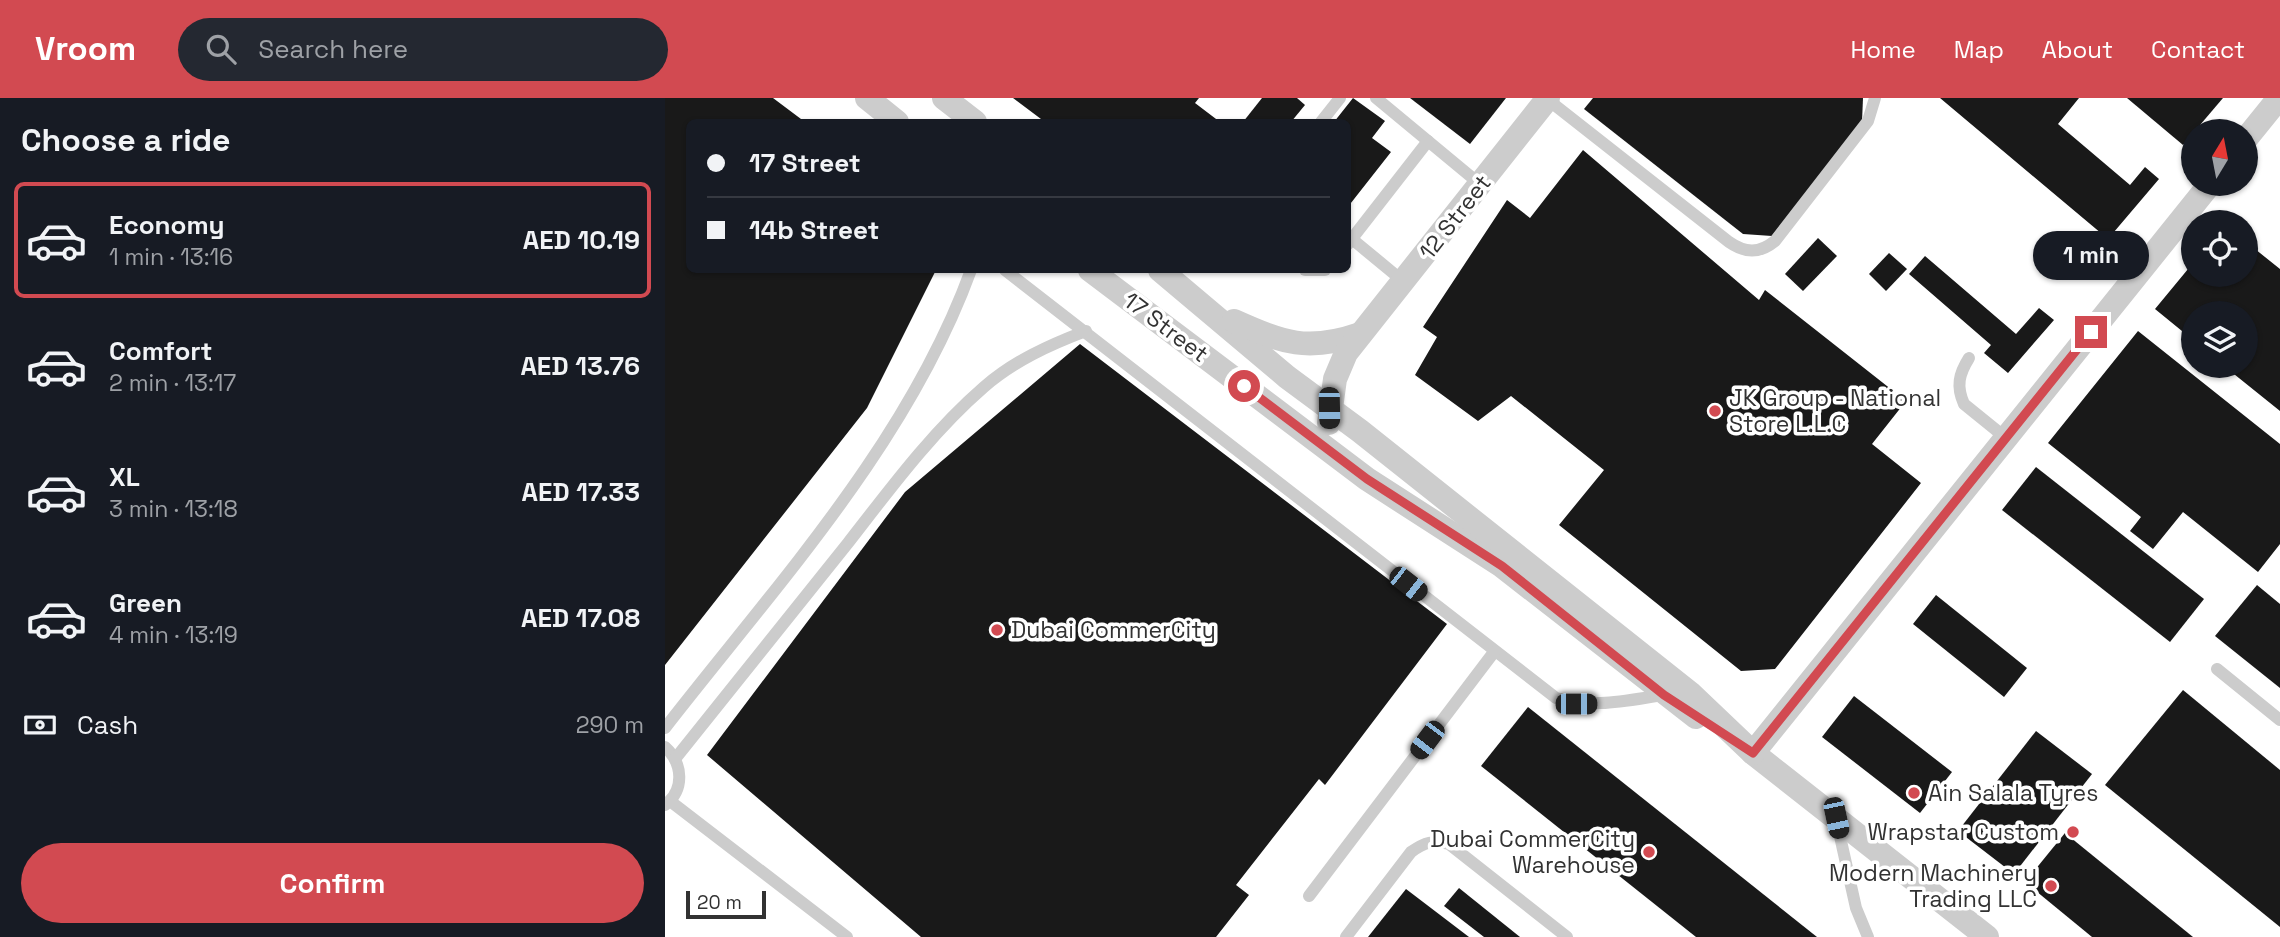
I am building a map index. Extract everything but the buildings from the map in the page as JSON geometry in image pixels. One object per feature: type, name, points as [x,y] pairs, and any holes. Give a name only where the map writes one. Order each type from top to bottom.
[{"type":"street","points":[[867,98],[893,119]]},
{"type":"street","points":[[944,98],[971,119]]},
{"type":"street","points":[[2258,124],[2279,98]]},
{"type":"street","name":"12 Street","points":[[1333,454],[1329,408],[1335,379],[1346,353],[1548,99]]},
{"type":"street","points":[[1753,753],[2200,196]]},
{"type":"street","name":"17 Street","points":[[1094,273],[1333,454],[1502,566],[1664,695],[1753,753],[1987,937]]},
{"type":"street","name":"17 Street","points":[[1164,273],[1287,377],[1691,694],[1753,753]]},
{"type":"street","points":[[1209,310],[1268,338],[1291,344],[1314,345],[1360,334]]},
{"type":"lane","points":[[1324,119],[1341,98]]},
{"type":"lane","points":[[1376,98],[1481,185]]},
{"type":"lane","points":[[1548,99],[1729,242],[1752,251],[1761,250],[1775,241],[1868,121],[1875,98]]},
{"type":"lane","points":[[1351,241],[1428,141]]},
{"type":"lane","points":[[1351,243],[1404,282]]},
{"type":"lane","points":[[665,727],[858,480],[928,365],[970,273]]},
{"type":"lane","points":[[1009,273],[1556,698],[1576,704],[1664,695]]},
{"type":"lane","points":[[675,759],[883,497],[957,414],[985,386],[1016,363],[1050,345],[1086,331]]},
{"type":"lane","points":[[1969,358],[1960,373],[1961,397],[1965,404],[2006,438]]},
{"type":"lane","points":[[1309,896],[1494,652]]},
{"type":"lane","points":[[2217,669],[2280,720]]},
{"type":"lane","points":[[665,747],[675,759],[680,777],[668,803],[847,937]]},
{"type":"lane","points":[[1836,818],[1856,908],[1868,937]]},
{"type":"lane","points":[[1346,937],[1411,852],[1422,844],[1436,841],[1450,844],[1567,937]]},
{"type":"place","name":"JK Group - National Store L.L.C","points":[[1715,411]]},
{"type":"place","name":"Dubai CommerCity","points":[[997,630]]},
{"type":"place","name":"Ain Salala Tyres","points":[[1914,793]]},
{"type":"place","name":"Wrapstar Custom","points":[[2073,832]]},
{"type":"place","name":"Dubai CommerCity Warehouse","points":[[1649,852]]},
{"type":"place","name":"Modern Machinery Trading LLC","points":[[2051,886]]},
{"type":"route","points":[[1244,386],[1367,479],[1502,566],[1664,695],[1753,753],[2091,332]]}]
